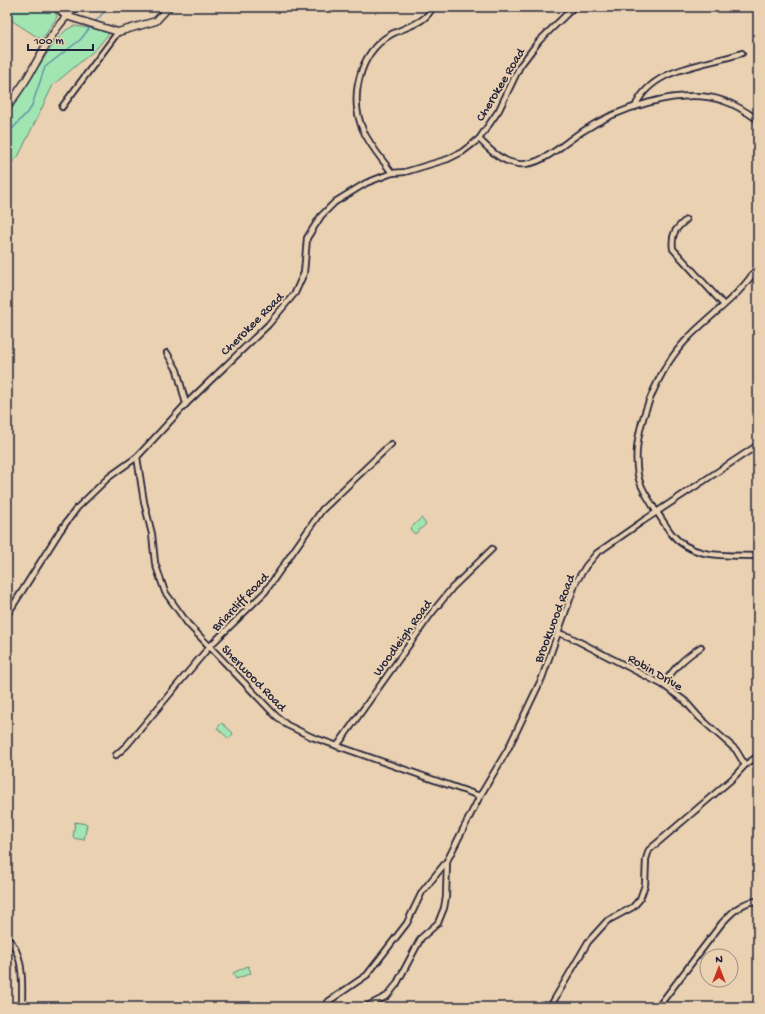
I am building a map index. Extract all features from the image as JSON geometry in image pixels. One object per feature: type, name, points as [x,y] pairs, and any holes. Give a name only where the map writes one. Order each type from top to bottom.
[{"type":"street","points":[[56,7],[66,16],[118,32],[156,21],[170,7]]},
{"type":"street","points":[[7,108],[26,80],[52,34],[66,16],[76,7]]},
{"type":"street","points":[[392,173],[362,128],[357,103],[358,85],[363,65],[377,46],[390,35],[418,23],[425,18],[432,7]]},
{"type":"street","name":"Cherokee Road","points":[[7,615],[77,508],[109,477],[137,457],[186,404],[268,325],[295,293],[304,273],[307,238],[321,216],[335,202],[350,191],[392,173],[405,172],[448,159],[462,152],[479,139],[499,110],[520,66],[539,41],[574,7]]},
{"type":"street","points":[[62,107],[118,32]]},
{"type":"street","points":[[635,107],[639,97],[652,84],[673,72],[689,66],[720,61],[742,53]]},
{"type":"street","points":[[479,139],[493,153],[503,160],[518,164],[529,163],[544,158],[595,124],[635,107],[674,98],[703,96],[723,100],[743,109],[758,120]]},
{"type":"street","points":[[686,220],[674,232],[672,238],[673,249],[723,304]]},
{"type":"street","points":[[758,266],[752,276],[731,300],[723,304],[719,310],[690,336],[668,364],[656,384],[642,423],[636,451],[638,475],[642,488],[671,534],[681,543],[695,552],[758,556]]},
{"type":"street","points":[[166,353],[176,370],[186,404]]},
{"type":"street","name":"Briarcliff Road","points":[[116,755],[127,745],[210,646],[269,588],[322,510],[391,444]]},
{"type":"street","name":"Brookwood Road","points":[[324,1007],[329,1001],[367,976],[407,923],[422,892],[447,862],[480,796],[508,749],[542,678],[576,582],[586,566],[597,553],[758,444]]},
{"type":"street","name":"Sherwood Road","points":[[137,457],[144,502],[152,534],[155,563],[166,592],[176,608],[275,715],[287,725],[312,737],[480,796]]},
{"type":"street","name":"Woodleigh Road","points":[[337,746],[431,614],[452,588],[492,549]]},
{"type":"street","name":"Robin Drive","points":[[558,633],[570,637],[663,685],[685,701],[699,717],[736,750],[745,765]]},
{"type":"street","points":[[663,685],[672,670],[682,660],[702,647]]},
{"type":"street","points":[[550,1007],[581,957],[588,942],[607,921],[633,907],[640,899],[645,885],[646,859],[649,850],[732,779],[745,765],[758,756]]},
{"type":"street","points":[[365,1007],[387,996],[396,986],[421,938],[438,923],[444,908],[446,897],[447,862]]},
{"type":"street","points":[[658,1007],[722,923],[734,910],[745,903],[758,901]]},
{"type":"street","points":[[7,938],[11,942],[22,970],[22,1007]]},
{"type":"street","points":[[754,1007],[758,1002]]},
{"type":"green space","points":[[7,7],[50,7],[55,12],[57,17],[42,40],[8,18],[7,20]]},
{"type":"green space","points":[[74,26],[111,31],[96,49],[53,85],[18,157],[7,167],[7,114],[52,46],[66,30]]},
{"type":"green space","points":[[421,518],[426,524],[415,534],[410,529]]},
{"type":"green space","points":[[222,723],[233,733],[229,739],[217,728]]},
{"type":"green space","points":[[75,822],[87,824],[84,840],[73,838]]},
{"type":"green space","points":[[248,966],[251,973],[236,979],[233,973]]},
{"type":"waterway","points":[[94,23],[104,12],[119,7]]},
{"type":"waterway","points":[[7,135],[31,108],[45,67],[80,40],[92,25]]}]
